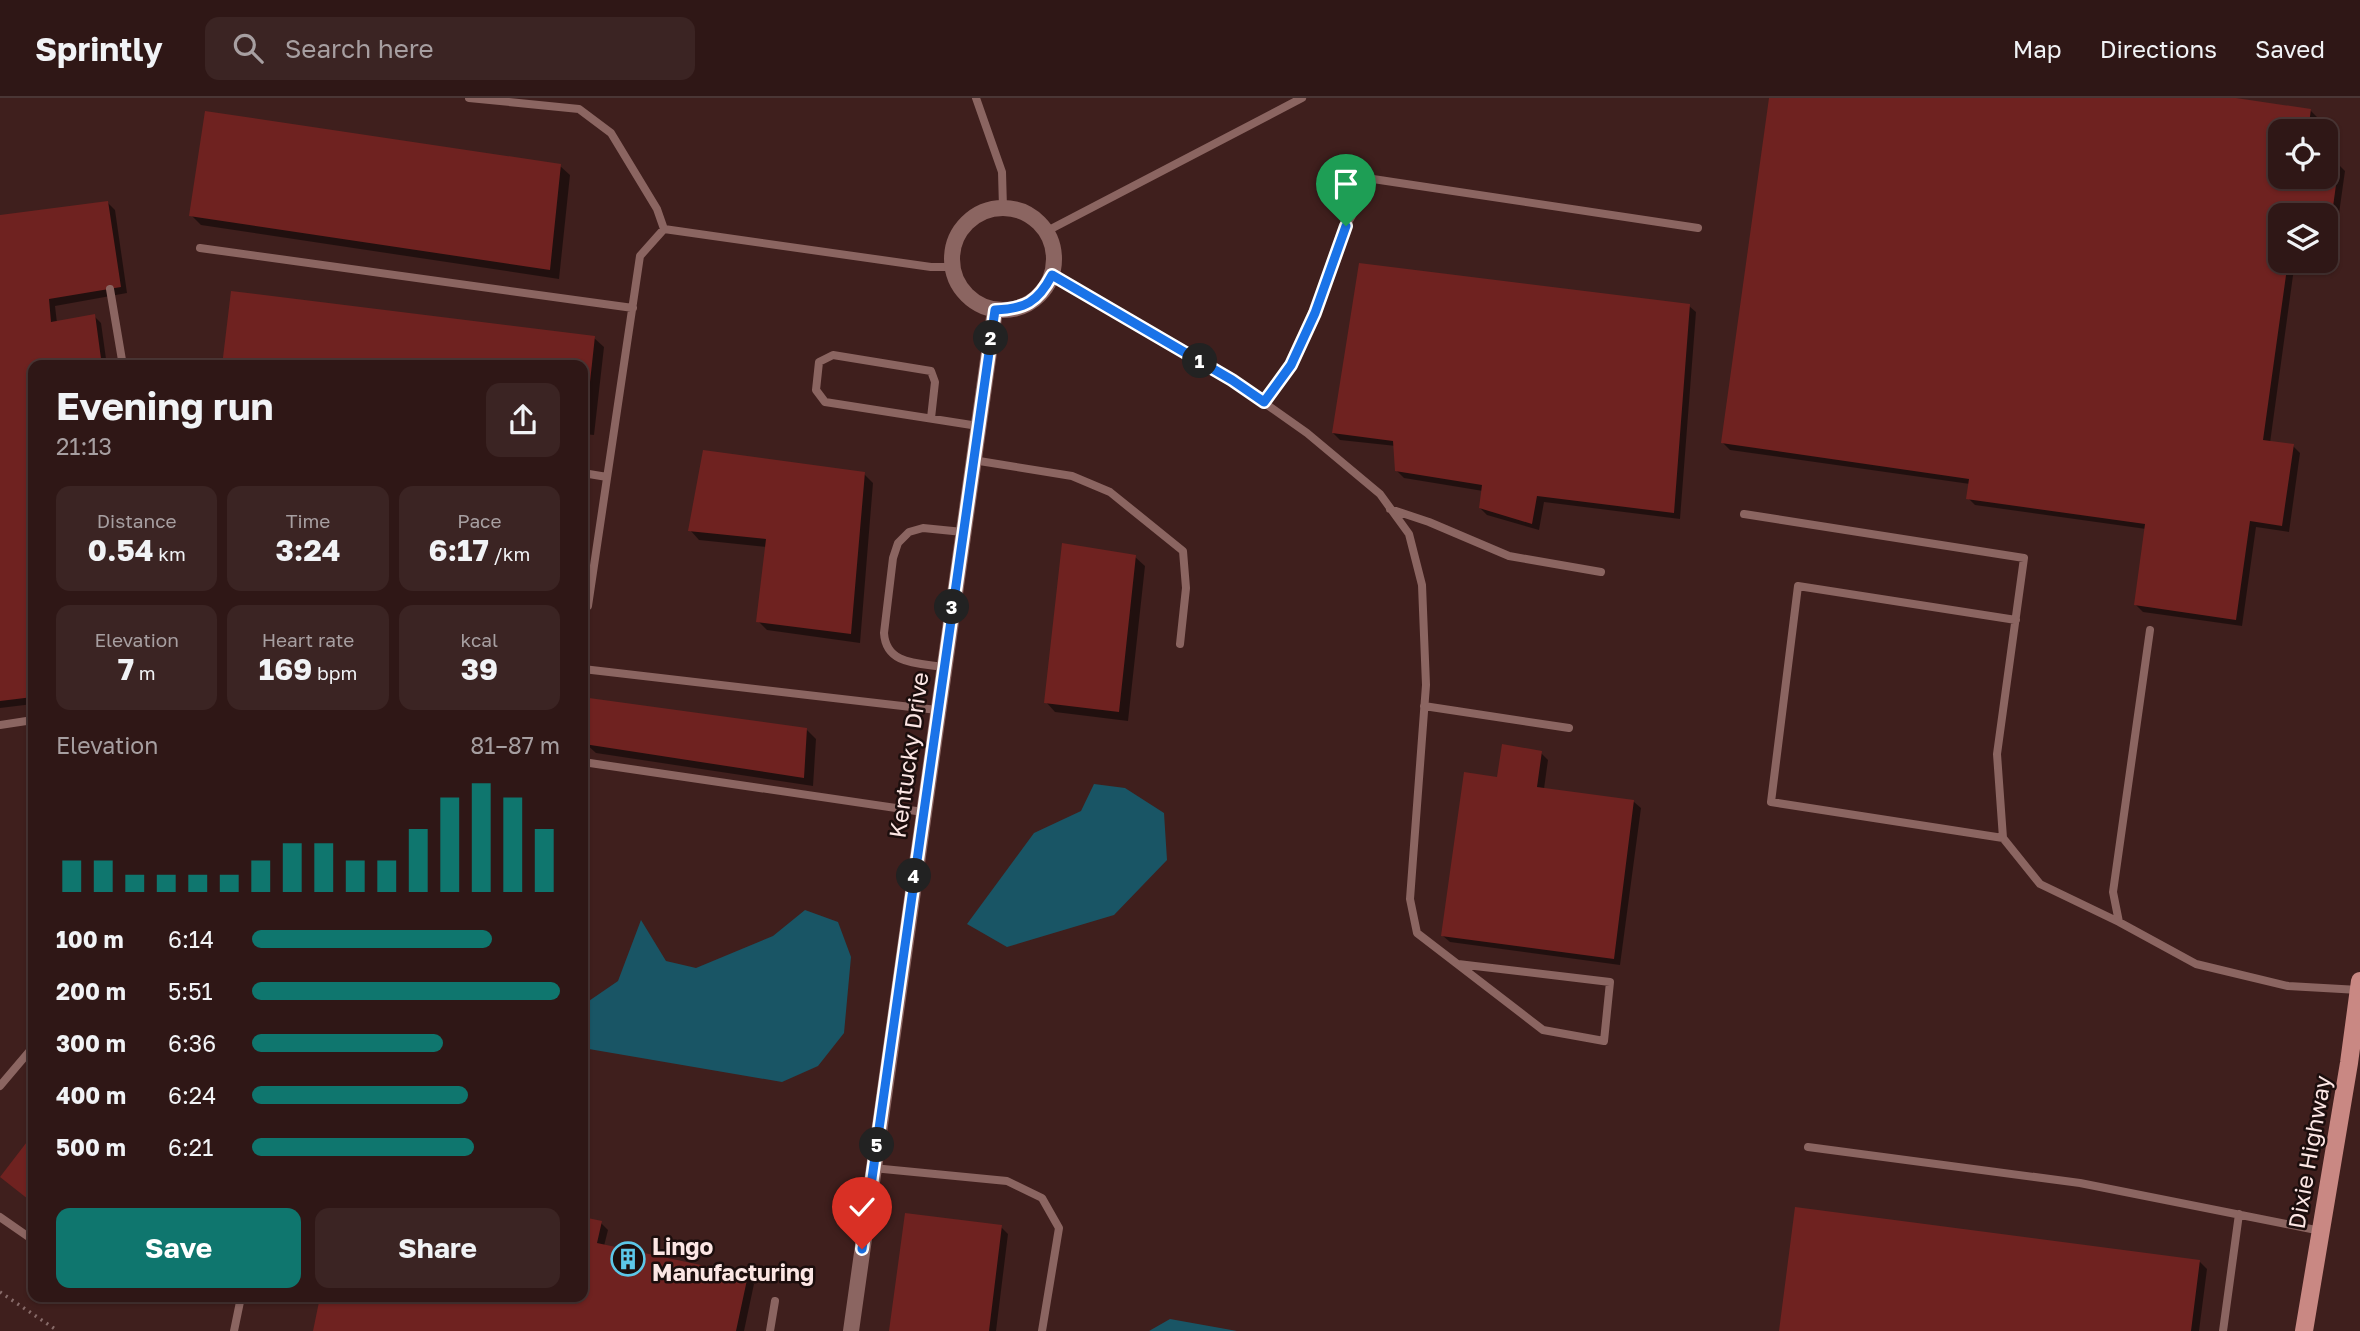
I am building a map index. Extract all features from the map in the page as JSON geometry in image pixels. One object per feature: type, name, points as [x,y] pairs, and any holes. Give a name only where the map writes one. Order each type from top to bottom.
[{"type":"main road","name":"Dixie Highway","points":[[2304,1331],[2355,1063],[2359,985]]},
{"type":"street","points":[[1003,208],[1020,210],[1035,219],[1047,232],[1053,245],[1055,260],[1052,275],[1044,291],[1030,303],[1013,310],[995,310],[975,302],[960,287],[952,267],[953,249],[959,233],[970,219],[986,211],[1003,208]]},
{"type":"street","name":"Kentucky Drive","points":[[851,1331],[995,310]]},
{"type":"lane","points":[[469,98],[579,109],[611,133],[657,209],[664,229]]},
{"type":"lane","points":[[976,98],[1002,172],[1003,208]]},
{"type":"lane","points":[[1047,232],[1302,98]]},
{"type":"lane","points":[[1264,402],[1291,365],[1315,313],[1346,226],[1373,179],[1698,228]]},
{"type":"lane","points":[[664,229],[931,267],[952,267]]},
{"type":"lane","points":[[588,606],[640,257],[664,229]]},
{"type":"lane","points":[[200,248],[633,308]]},
{"type":"lane","points":[[1052,275],[1232,380],[1307,433],[1380,494],[1409,534],[1422,585],[1426,685],[1410,899],[1417,933],[1544,1030],[1604,1041],[1610,982],[1458,964]]},
{"type":"lane","points":[[110,289],[122,360]]},
{"type":"lane","points":[[931,418],[935,382],[931,371],[833,355],[819,362],[816,390],[825,402],[978,426]]},
{"type":"lane","points":[[973,460],[1072,477],[1110,492],[1183,551],[1186,587],[1180,644]]},
{"type":"lane","points":[[588,474],[607,477]]},
{"type":"lane","points":[[1390,509],[1429,522],[1510,556],[1601,572]]},
{"type":"lane","points":[[1744,514],[2024,558],[1997,754],[2003,838],[2040,884],[2119,922],[2196,964],[2288,986],[2359,985]]},
{"type":"lane","points":[[944,667],[904,660],[890,653],[885,645],[893,558],[898,543],[909,532],[923,528],[963,533]]},
{"type":"lane","points":[[2003,838],[1771,802],[1798,586],[2016,620]]},
{"type":"lane","points":[[2119,922],[2113,892],[2150,630]]},
{"type":"lane","points":[[588,670],[937,710]]},
{"type":"lane","points":[[1424,706],[1569,728]]},
{"type":"lane","points":[[0,726],[28,721]]},
{"type":"lane","points":[[588,763],[923,812]]},
{"type":"lane","points":[[0,1086],[28,1053]]},
{"type":"lane","points":[[1808,1147],[2080,1183],[2321,1231]]},
{"type":"lane","points":[[873,1168],[1007,1181],[1042,1198],[1059,1228],[1042,1331]]},
{"type":"lane","points":[[2222,1331],[2239,1214]]},
{"type":"lane","points":[[0,1217],[28,1237]]},
{"type":"lane","points":[[770,1331],[775,1301]]},
{"type":"lane","points":[[234,1331],[240,1302]]},
{"type":"path","points":[[0,1292],[58,1331]]},
{"type":"water","points":[[1094,784],[1125,788],[1164,813],[1167,860],[1114,915],[1007,947],[967,924],[1034,833],[1081,811]]},
{"type":"water","points":[[805,910],[838,922],[851,957],[844,1033],[818,1066],[782,1082],[588,1049],[588,1002],[618,981],[641,920],[666,961],[696,968],[773,936]]},
{"type":"water","points":[[1170,1319],[1237,1331],[1149,1331]]},
{"type":"building","points":[[1769,98],[2236,98],[2311,109],[2310,119],[2268,119],[2268,189],[2335,189],[2334,203],[2268,203],[2268,273],[2286,273],[2263,440],[2294,444],[2282,526],[2250,521],[2236,620],[2134,605],[2145,524],[1966,499],[1969,479],[1721,443]]},
{"type":"building","points":[[205,111],[561,164],[550,270],[189,216]]},
{"type":"building","points":[[108,201],[121,287],[49,299],[51,322],[95,314],[101,360],[28,360],[28,698],[0,701],[0,215]]},
{"type":"building","points":[[1359,263],[1690,304],[1674,513],[1537,496],[1532,524],[1479,508],[1482,485],[1395,471],[1393,441],[1332,433]]},
{"type":"building","points":[[231,291],[595,336],[588,400],[588,360],[223,360]]},
{"type":"building","points":[[703,450],[865,472],[851,634],[756,622],[766,539],[688,531]]},
{"type":"building","points":[[1062,543],[1136,555],[1119,712],[1044,703]]},
{"type":"building","points":[[589,698],[807,728],[804,778],[588,745]]},
{"type":"building","points":[[1502,744],[1542,751],[1537,787],[1634,800],[1614,959],[1441,936],[1464,772],[1497,777]]},
{"type":"building","points":[[28,1141],[28,1199],[0,1177]]},
{"type":"building","points":[[1795,1207],[2200,1260],[2191,1331],[1779,1331]]},
{"type":"building","points":[[905,1213],[1002,1225],[989,1331],[889,1331]]},
{"type":"building","name":"Lingo Manufacturing","points":[[588,1218],[602,1221],[597,1243],[748,1275],[736,1331],[313,1331],[319,1302],[588,1302]]},
{"type":"place","name":"Lingo Manufacturing","points":[[628,1259]]},
{"type":"route","points":[[862,1249],[995,310],[1013,310],[1030,303],[1044,291],[1052,275],[1232,380],[1264,402],[1291,365],[1315,313],[1346,226]]}]
